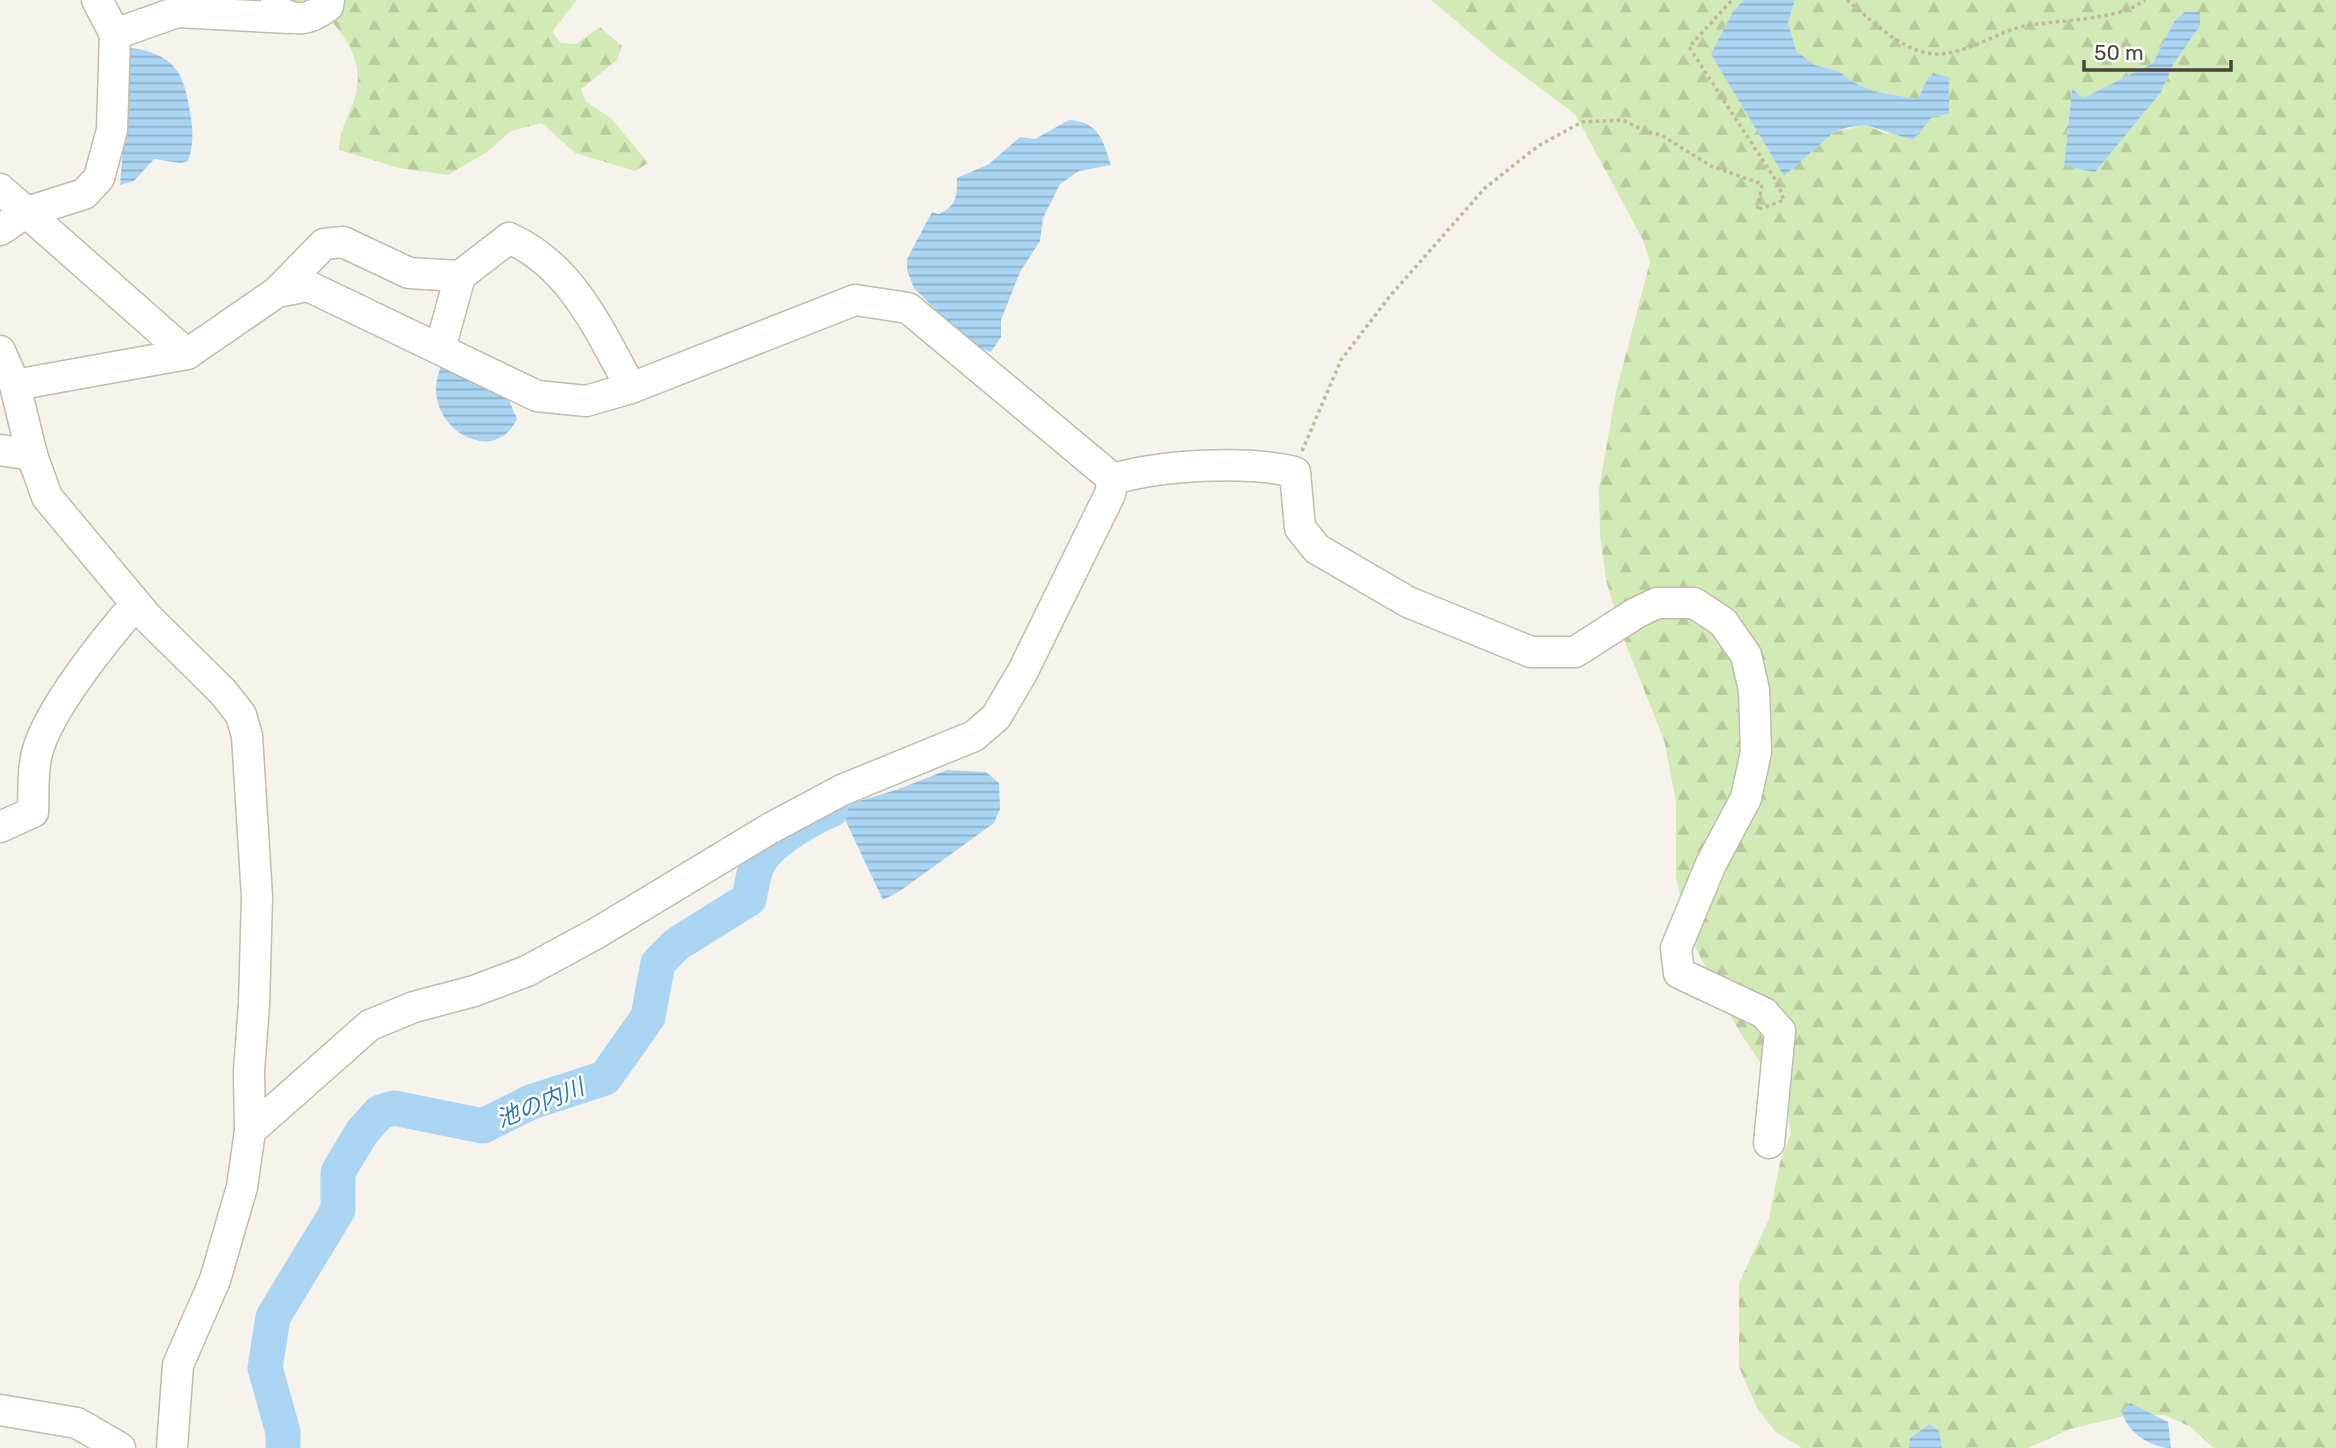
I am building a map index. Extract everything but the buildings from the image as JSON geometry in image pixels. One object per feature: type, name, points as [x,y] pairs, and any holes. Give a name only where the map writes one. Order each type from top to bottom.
[{"type":"street","points":[[0,230],[27,212],[84,194],[99,178],[112,130],[115,34],[97,0]]},
{"type":"street","points":[[115,34],[211,0]]},
{"type":"street","points":[[262,0],[289,18]]},
{"type":"street","points":[[177,12],[289,18],[314,16],[328,6],[329,0]]},
{"type":"street","points":[[0,190],[187,354]]},
{"type":"street","points":[[440,349],[460,276],[509,238],[534,249],[583,299],[631,388]]},
{"type":"street","points":[[15,385],[187,354],[277,292],[324,244],[343,243],[410,273],[460,276]]},
{"type":"street","points":[[277,292],[309,286],[537,396],[586,401],[631,388],[855,300],[908,308],[1114,479]]},
{"type":"street","points":[[0,351],[15,385],[32,456],[47,497],[136,604],[223,692],[241,715],[247,736],[257,897],[249,1071],[250,1131],[242,1187],[215,1280],[178,1365],[172,1448]]},
{"type":"street","points":[[0,450],[32,456]]},
{"type":"street","points":[[1114,479],[1138,472],[1180,468],[1271,466],[1295,472],[1300,528],[1317,549],[1408,602],[1531,652],[1575,652],[1636,613],[1657,603],[1694,603],[1723,622],[1746,655],[1752,678],[1756,752],[1746,798],[1711,864],[1676,948],[1678,973],[1764,1013],[1780,1031],[1769,1143]]},
{"type":"street","points":[[250,1131],[370,1026],[414,1007],[474,991],[527,971],[597,933],[769,829],[842,790],[974,736],[996,717],[1022,673],[1110,494],[1114,479]]},
{"type":"street","points":[[0,827],[33,813],[36,754],[46,730],[103,642],[136,604]]},
{"type":"street","points":[[0,1410],[77,1423],[120,1448]]},
{"type":"path","points":[[1295,472],[1308,431],[1341,360],[1390,296],[1485,188],[1538,146],[1582,121],[1623,120],[1645,131],[1661,135],[1711,166],[1762,184],[1757,210],[1784,200],[1777,182],[1689,47],[1732,0]]},
{"type":"path","points":[[1847,0],[1898,39],[1928,54],[1976,46],[2024,26],[2049,25],[2128,10],[2144,0]]},
{"type":"green space","points":[[281,0],[577,0],[552,32],[561,43],[576,44],[600,27],[622,46],[617,60],[581,89],[586,102],[611,118],[648,163],[635,171],[575,153],[542,123],[511,131],[487,152],[448,175],[399,168],[339,150],[341,135],[356,93],[357,66],[353,54],[340,32],[314,2],[285,4]]},
{"type":"green space","points":[[1431,0],[1744,0],[1734,10],[1784,176],[1834,132],[1866,125],[1887,134],[1933,116],[1949,114],[1918,99],[1876,92],[1853,82],[1838,71],[1815,65],[1795,51],[1788,23],[1795,0],[2336,0],[2336,1448],[2214,1448],[2189,1426],[2164,1415],[2128,1415],[2070,1429],[2028,1448],[1802,1448],[1776,1432],[1758,1410],[1739,1367],[1739,1283],[1769,1219],[1780,1162],[1791,1133],[1785,1099],[1739,1031],[1688,933],[1676,877],[1676,802],[1664,740],[1623,637],[1606,580],[1600,534],[1599,489],[1616,392],[1650,262],[1643,240],[1575,114],[1496,55]],"holes":[[[2174,22],[2200,26],[2174,63],[2161,92],[2064,165],[2072,90],[2083,98],[2153,63]]]},
{"type":"water","points":[[1744,0],[1795,0],[1788,23],[1796,51],[1815,65],[1838,71],[1853,82],[1876,92],[1918,99],[1928,78],[1934,74],[1949,77],[1949,114],[1933,116],[1913,140],[1866,125],[1834,132],[1784,176],[1711,54],[1734,10]]},
{"type":"water","points":[[2185,12],[2200,12],[2200,26],[2174,63],[2161,92],[2095,172],[2064,166],[2072,89],[2083,98],[2153,63],[2174,22]]},
{"type":"water","points":[[131,48],[167,60],[180,76],[188,98],[192,143],[188,161],[181,163],[154,159],[134,181],[120,185]]},
{"type":"water","points":[[1069,120],[1087,124],[1098,134],[1111,165],[1079,171],[1060,184],[1043,218],[1040,241],[1020,272],[1001,320],[1001,337],[991,352],[972,346],[914,288],[907,270],[907,259],[932,212],[939,214],[953,204],[957,178],[989,164],[1020,137],[1035,139]]},
{"type":"water","points":[[442,364],[508,398],[517,419],[506,434],[491,441],[475,440],[460,433],[447,421],[439,405],[436,385]]},
{"type":"water","points":[[947,770],[986,772],[999,783],[1000,809],[994,823],[900,891],[883,900],[839,807],[896,790]]},
{"type":"water","points":[[2130,1403],[2168,1422],[2171,1448],[2147,1442],[2128,1425],[2122,1411]]},
{"type":"water","points":[[1930,1424],[1939,1431],[1942,1448],[1909,1448],[1910,1438]]},
{"type":"waterway","name":"池の内川","points":[[283,1448],[283,1432],[265,1368],[273,1317],[338,1210],[338,1172],[362,1132],[380,1112],[394,1108],[483,1126],[531,1102],[605,1078],[648,1017],[658,963],[677,944],[749,899],[757,866],[769,849],[794,830],[831,810]]}]
